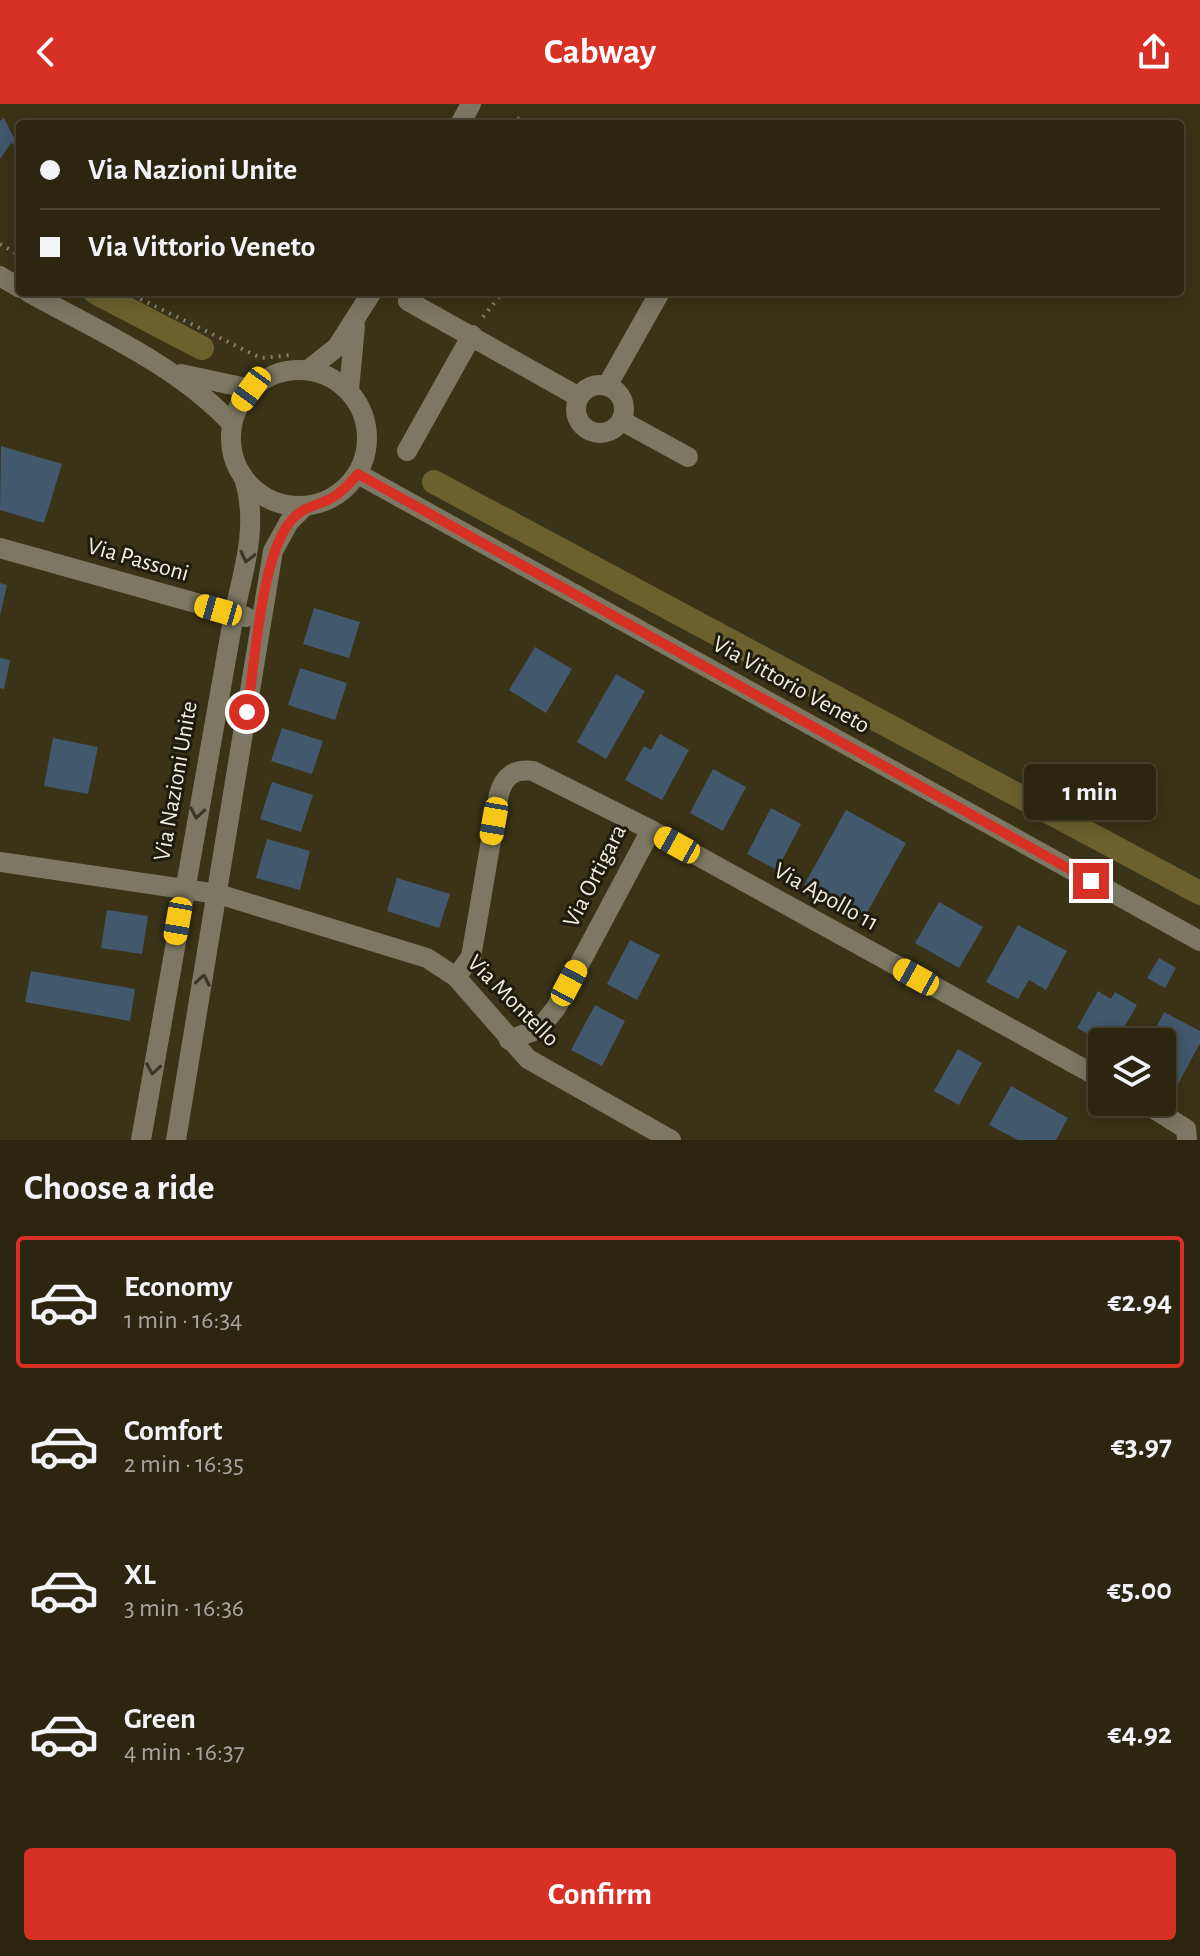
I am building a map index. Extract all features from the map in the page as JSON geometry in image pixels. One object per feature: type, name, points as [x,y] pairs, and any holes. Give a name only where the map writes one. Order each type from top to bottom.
[{"type":"street","points":[[35,296],[167,370],[209,399],[232,424]]},
{"type":"street","points":[[304,361],[349,390],[362,409],[368,431],[366,453],[358,474],[335,496],[305,506],[282,505],[262,496],[245,481],[233,454],[232,424],[251,389],[304,361],[337,347],[356,322],[370,296]]},
{"type":"street","points":[[607,386],[658,296]]},
{"type":"street","points":[[408,301],[579,397]]},
{"type":"street","points":[[349,390],[356,322]]},
{"type":"street","points":[[407,451],[470,334]]},
{"type":"street","points":[[167,370],[251,389]]},
{"type":"street","points":[[607,386],[623,400],[622,421],[604,434],[589,431],[576,412],[579,397],[591,387],[607,386]]},
{"type":"street","points":[[622,421],[688,457]]},
{"type":"street","name":"Via Vittorio Veneto","points":[[358,474],[1200,941]]},
{"type":"street","name":"Via Nazioni Unite","points":[[141,1140],[183,890],[252,516],[245,481]]},
{"type":"street","points":[[176,1140],[273,551],[289,522],[305,506]]},
{"type":"street","name":"Via Passoni","points":[[0,548],[262,621]]},
{"type":"street","name":"Via Ortigara","points":[[456,977],[471,957],[499,794],[503,782],[511,774],[522,769],[533,771],[651,830],[556,1008],[539,1029],[509,1040]]},
{"type":"street","name":"Via Apollo 11","points":[[651,830],[1088,1071]]},
{"type":"street","name":"Via Montello","points":[[0,862],[218,894],[418,955],[456,977],[509,1040],[543,1069],[671,1140]]},
{"type":"street","points":[[1162,1116],[1183,1131]]},
{"type":"path","points":[[517,118],[521,120]]},
{"type":"path","points":[[134,296],[261,358],[304,361]]},
{"type":"path","points":[[470,334],[500,296]]},
{"type":"building","points":[[4,118],[16,138],[16,146],[11,143],[0,159],[0,121]]},
{"type":"building","points":[[1,446],[62,464],[44,523],[0,510]]},
{"type":"building","points":[[0,583],[7,585],[0,616]]},
{"type":"building","points":[[314,608],[360,622],[349,658],[303,644]]},
{"type":"building","points":[[535,647],[572,669],[546,713],[509,690]]},
{"type":"building","points":[[0,658],[10,660],[4,689],[0,688]]},
{"type":"building","points":[[300,668],[347,683],[335,720],[288,705]]},
{"type":"building","points":[[616,674],[645,691],[606,759],[577,742]]},
{"type":"building","points":[[282,728],[323,741],[312,774],[271,761]]},
{"type":"building","points":[[660,734],[689,750],[662,800],[625,780],[644,746],[651,750]]},
{"type":"building","points":[[53,738],[98,747],[88,794],[44,786]]},
{"type":"building","points":[[713,769],[746,787],[723,831],[690,813]]},
{"type":"building","points":[[272,782],[313,795],[301,832],[260,819]]},
{"type":"building","points":[[771,808],[801,824],[777,870],[747,854]]},
{"type":"building","points":[[846,810],[906,843],[864,918],[804,885]]},
{"type":"building","points":[[267,839],[310,851],[300,890],[256,878]]},
{"type":"building","points":[[397,878],[450,894],[439,928],[387,911]]},
{"type":"building","points":[[939,902],[983,927],[959,968],[915,943]]},
{"type":"building","points":[[107,910],[148,916],[142,954],[101,948]]},
{"type":"building","points":[[1018,925],[1067,951],[1046,990],[1029,980],[1018,999],[986,982]]},
{"type":"building","points":[[630,940],[660,955],[637,1000],[607,984]]},
{"type":"building","points":[[1159,958],[1176,968],[1165,988],[1147,978]]},
{"type":"building","points":[[31,971],[135,989],[130,1021],[25,1002]]},
{"type":"building","points":[[1098,991],[1111,999],[1115,992],[1137,1005],[1124,1028],[1088,1028],[1088,1034],[1077,1028]]},
{"type":"building","points":[[595,1005],[625,1021],[602,1066],[571,1050]]},
{"type":"building","points":[[1164,1012],[1200,1031],[1200,1043],[1177,1086],[1176,1028],[1156,1028]]},
{"type":"building","points":[[958,1049],[982,1063],[959,1105],[934,1091]]},
{"type":"building","points":[[1011,1086],[1068,1118],[1056,1140],[1018,1140],[989,1125]]},
{"type":"waterway","points":[[103,296],[202,348]]},
{"type":"waterway","points":[[434,482],[1200,893]]},
{"type":"route","points":[[247,712],[273,551],[289,522],[305,506],[325,501],[344,490],[358,474],[1091,881]]}]
